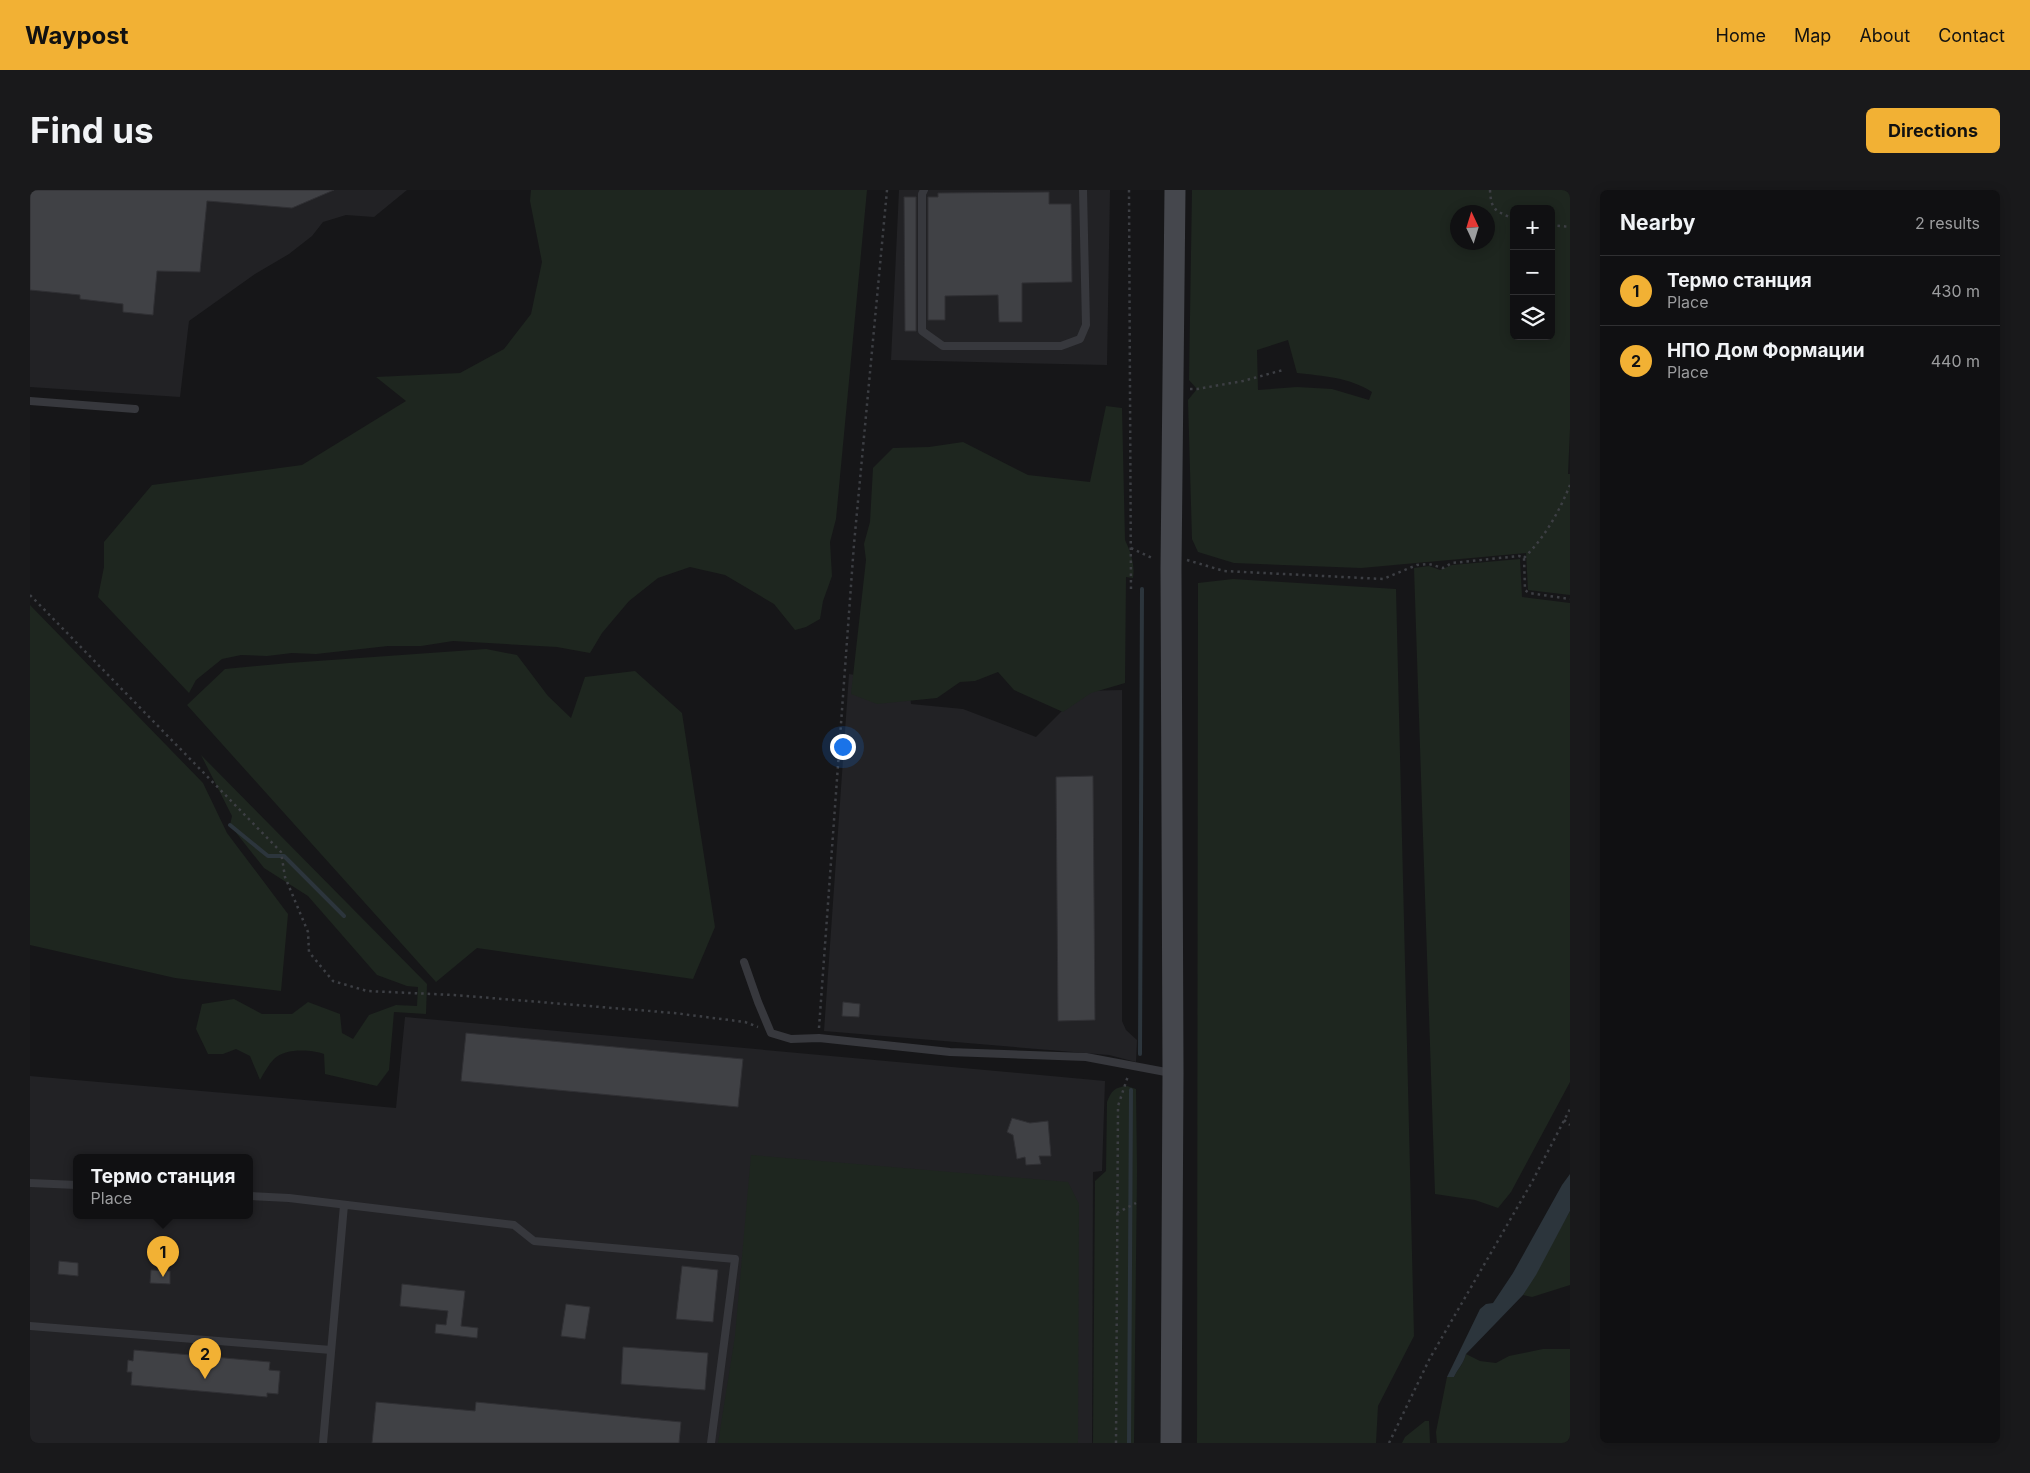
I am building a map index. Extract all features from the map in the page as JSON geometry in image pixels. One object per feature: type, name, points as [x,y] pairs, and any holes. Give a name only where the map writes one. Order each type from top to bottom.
[{"type":"main road","points":[[1171,1443],[1173,1073],[1171,559],[1175,190]]},
{"type":"lane","points":[[924,190],[922,194],[922,331],[943,346],[1061,346],[1080,339],[1086,325],[1082,190]]},
{"type":"lane","points":[[30,401],[135,409]]},
{"type":"lane","points":[[744,962],[771,1033],[791,1039],[818,1038],[950,1052],[1086,1057],[1173,1073]]},
{"type":"lane","points":[[30,1182],[73,1185]]},
{"type":"lane","points":[[253,1196],[344,1204],[514,1225],[534,1241],[735,1259],[711,1443]]},
{"type":"lane","points":[[323,1443],[344,1204]]},
{"type":"lane","points":[[30,1326],[331,1350]]},
{"type":"path","points":[[818,1038],[854,544],[887,190]]},
{"type":"path","points":[[1129,190],[1131,592]]},
{"type":"path","points":[[1490,190],[1491,203],[1496,211],[1510,217]]},
{"type":"path","points":[[1555,225],[1570,227]]},
{"type":"path","points":[[1173,388],[1206,388],[1262,377],[1283,370]]},
{"type":"path","points":[[1570,485],[1561,507],[1547,531],[1524,558],[1526,590],[1529,593],[1570,599]]},
{"type":"path","points":[[1131,548],[1159,561],[1171,559],[1224,570],[1383,579],[1417,566],[1429,564],[1443,568],[1452,563],[1519,556],[1524,558]]},
{"type":"path","points":[[30,594],[281,852],[285,877],[308,932],[309,952],[333,981],[367,991],[454,995],[674,1013],[745,1022],[771,1033]]},
{"type":"path","points":[[1116,1443],[1118,1106],[1131,1065]]},
{"type":"path","points":[[1389,1443],[1430,1358],[1532,1182],[1570,1109]]},
{"type":"path","points":[[1564,1120],[1570,1124]]},
{"type":"path","points":[[1117,1213],[1136,1203]]},
{"type":"shaded area","points":[[30,190],[407,190],[374,217],[346,215],[323,222],[312,236],[289,254],[255,274],[189,321],[180,397],[30,387]]},
{"type":"shaded area","points":[[531,190],[867,190],[836,519],[830,542],[832,576],[823,601],[820,619],[806,627],[795,630],[774,604],[725,575],[690,567],[658,578],[629,601],[602,633],[590,653],[557,647],[453,641],[421,646],[388,646],[316,654],[241,655],[222,659],[196,680],[189,693],[98,597],[104,567],[104,542],[152,485],[302,465],[406,401],[376,377],[460,373],[504,349],[531,314],[542,262],[530,201]]},
{"type":"shaded area","points":[[899,190],[1110,190],[1107,365],[891,360]]},
{"type":"shaded area","points":[[1192,190],[1570,190],[1570,429],[1568,474],[1570,474],[1570,595],[1528,590],[1526,553],[1361,568],[1234,563],[1198,552],[1192,539],[1188,400],[1197,389],[1189,380]],"holes":[[[1288,340],[1297,373],[1336,378],[1354,383],[1372,392],[1369,400],[1332,389],[1297,387],[1258,390],[1257,350]]]},
{"type":"shaded area","points":[[1106,406],[1122,408],[1125,540],[1133,563],[1133,578],[1126,577],[1125,683],[1091,693],[1063,712],[1014,690],[998,672],[975,681],[960,682],[937,698],[877,704],[851,694],[866,560],[864,544],[870,522],[873,468],[893,448],[929,447],[963,442],[1028,475],[1090,482]]},
{"type":"shaded area","points":[[1520,559],[1522,597],[1570,603],[1570,1082],[1511,1192],[1498,1208],[1475,1200],[1435,1194],[1414,568],[1429,566],[1440,570],[1452,565]]},
{"type":"shaded area","points":[[1233,579],[1396,589],[1414,1336],[1378,1406],[1376,1443],[1197,1443],[1198,583]]},
{"type":"shaded area","points":[[30,605],[203,783],[227,833],[288,914],[281,991],[175,978],[30,945]]},
{"type":"shaded area","points":[[486,649],[517,655],[548,696],[571,718],[585,677],[635,671],[682,713],[715,927],[693,979],[477,948],[436,982],[187,705],[225,669]]},
{"type":"shaded area","points":[[849,674],[909,685],[911,704],[963,709],[1036,737],[1082,691],[1122,690],[1122,1021],[1126,1030],[1137,1040],[1136,1062],[1109,1055],[824,1031]]},
{"type":"shaded area","points":[[201,755],[427,984],[426,1014],[394,1012],[389,1070],[377,1086],[325,1074],[324,1054],[319,1052],[298,1050],[278,1055],[260,1080],[250,1056],[236,1049],[223,1054],[208,1054],[196,1029],[202,1004],[234,999],[262,1014],[292,1014],[308,1002],[340,1014],[342,1033],[353,1039],[369,1015],[396,1005],[417,1006],[418,987],[407,986],[377,975],[308,896],[264,868],[230,825],[232,816]]},
{"type":"shaded area","points":[[405,1017],[1105,1081],[1102,1171],[1093,1172],[1092,1443],[30,1443],[30,1076],[396,1108]]},
{"type":"shaded area","points":[[1127,1086],[1136,1089],[1134,1443],[1093,1443],[1095,1181],[1106,1171],[1107,1102],[1114,1090]]},
{"type":"shaded area","points":[[751,1155],[1068,1182],[1079,1204],[1078,1443],[718,1443],[735,1336]]},
{"type":"shaded area","points":[[1570,1174],[1570,1211],[1536,1275],[1523,1295],[1466,1354],[1454,1377],[1447,1377],[1480,1309],[1486,1304],[1493,1303],[1513,1273]]},
{"type":"shaded area","points":[[1570,1211],[1570,1285],[1532,1297],[1523,1295]]},
{"type":"shaded area","points":[[1543,1349],[1570,1349],[1570,1443],[1437,1443],[1436,1432],[1447,1377],[1454,1377],[1466,1354],[1480,1361],[1496,1363],[1509,1356]]},
{"type":"shaded area","points":[[1425,1421],[1429,1421],[1430,1443],[1402,1443],[1405,1437]]},
{"type":"building","points":[[30,190],[334,190],[292,208],[207,201],[200,272],[157,271],[153,315],[123,312],[123,304],[80,299],[80,295],[30,290]]},
{"type":"building","points":[[1049,192],[1049,204],[1071,204],[1072,282],[1022,283],[1022,322],[999,322],[998,295],[945,296],[945,320],[928,320],[928,197],[938,197],[938,193]]},
{"type":"building","points":[[904,197],[916,197],[916,331],[905,331]]},
{"type":"building","points":[[1093,776],[1095,1020],[1058,1021],[1056,777]]},
{"type":"building","points":[[843,1002],[860,1004],[859,1017],[842,1016]]},
{"type":"building","points":[[466,1033],[743,1059],[738,1107],[461,1081]]},
{"type":"building","points":[[1012,1118],[1030,1123],[1048,1121],[1051,1156],[1039,1156],[1041,1164],[1026,1165],[1025,1157],[1017,1159],[1013,1135],[1007,1132]]},
{"type":"building","points":[[59,1261],[78,1263],[78,1276],[58,1274]]},
{"type":"building","points":[[682,1266],[718,1270],[713,1322],[676,1319]]},
{"type":"building","points":[[151,1270],[170,1271],[170,1284],[150,1283]]},
{"type":"building","points":[[402,1284],[465,1291],[461,1326],[478,1328],[477,1338],[435,1333],[436,1324],[446,1325],[448,1311],[400,1306]]},
{"type":"building","points":[[566,1304],[590,1307],[585,1339],[561,1336]]},
{"type":"building","points":[[623,1347],[708,1353],[705,1390],[621,1384]]},
{"type":"building","points":[[134,1350],[270,1362],[269,1370],[280,1371],[278,1394],[267,1393],[267,1397],[131,1385],[132,1372],[127,1372],[128,1360],[133,1361]]},
{"type":"building","points":[[376,1402],[475,1411],[476,1402],[681,1422],[679,1443],[372,1443]]},
{"type":"waterway","points":[[1140,1054],[1142,589]]},
{"type":"waterway","points":[[230,825],[268,856],[284,856],[344,916]]},
{"type":"waterway","points":[[1129,1443],[1131,1090]]},
{"type":"place","name":"Термо станция","points":[[163,1277]]},
{"type":"place","name":"НПО Дом Формации","points":[[205,1379]]}]
